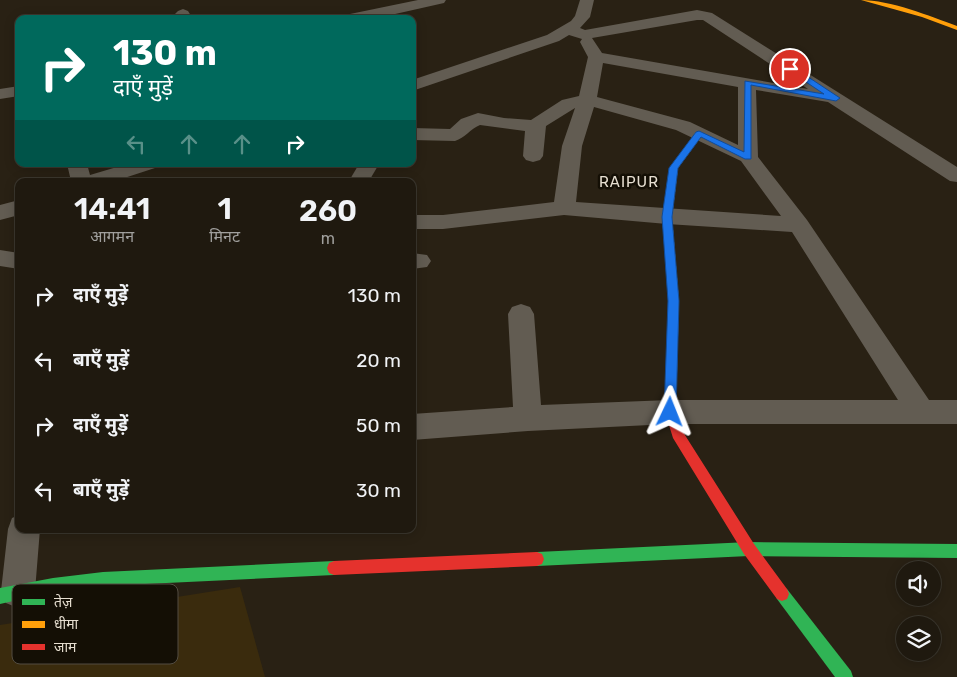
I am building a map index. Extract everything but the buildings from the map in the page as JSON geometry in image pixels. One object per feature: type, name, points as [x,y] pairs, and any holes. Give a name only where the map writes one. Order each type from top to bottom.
[{"type":"street","points":[[369,15],[439,0]]},
{"type":"street","points":[[576,32],[588,0]]},
{"type":"street","points":[[864,0],[924,16],[957,28]]},
{"type":"street","points":[[416,85],[576,32],[697,15],[707,16],[957,176]]},
{"type":"street","points":[[576,32],[596,57],[836,98]]},
{"type":"street","points":[[564,208],[572,146],[587,100],[596,57]]},
{"type":"street","points":[[747,82],[748,157]]},
{"type":"street","points":[[0,94],[15,92]]},
{"type":"street","points":[[416,134],[456,135],[468,123],[478,119],[504,124],[536,126],[568,104],[587,100],[670,122],[748,157],[799,225],[921,412]]},
{"type":"street","points":[[533,156],[536,126]]},
{"type":"street","points":[[699,134],[674,168],[667,217],[674,301],[670,412],[677,434],[749,549],[845,677]]},
{"type":"street","points":[[104,178],[138,167]]},
{"type":"street","points":[[361,178],[367,167]]},
{"type":"street","points":[[0,213],[15,208]]},
{"type":"street","points":[[416,222],[443,222],[564,208],[667,217],[799,225]]},
{"type":"street","points":[[0,258],[15,260]]},
{"type":"street","points":[[521,314],[528,418]]},
{"type":"street","points":[[416,427],[528,418],[670,412],[957,412]]},
{"type":"street","points":[[9,593],[23,533]]},
{"type":"street","points":[[53,584],[102,579],[749,549],[957,551]]},
{"type":"shaded area","points":[[240,587],[265,677],[0,677],[0,625],[12,623],[12,664],[178,664],[178,597]]},
{"type":"traffic: fast","points":[[537,559],[749,549],[957,551]]},
{"type":"traffic: fast","points":[[61,584],[103,579],[334,568]]},
{"type":"traffic: fast","points":[[0,596],[12,594]]},
{"type":"traffic: fast","points":[[782,594],[845,677]]},
{"type":"traffic: slow","points":[[864,0],[924,16],[957,28]]},
{"type":"traffic: slow","points":[[670,409],[674,301],[667,217],[674,168],[699,134]]},
{"type":"traffic: jam","points":[[670,409],[677,434],[749,549],[782,594]]},
{"type":"traffic: jam","points":[[334,568],[537,559]]},
{"type":"district","name":"RAIPUR","points":[[629,182]]},
{"type":"route","points":[[670,412],[674,301],[667,217],[672,173],[677,162],[699,134],[748,157],[747,82],[836,98],[790,69]]}]
